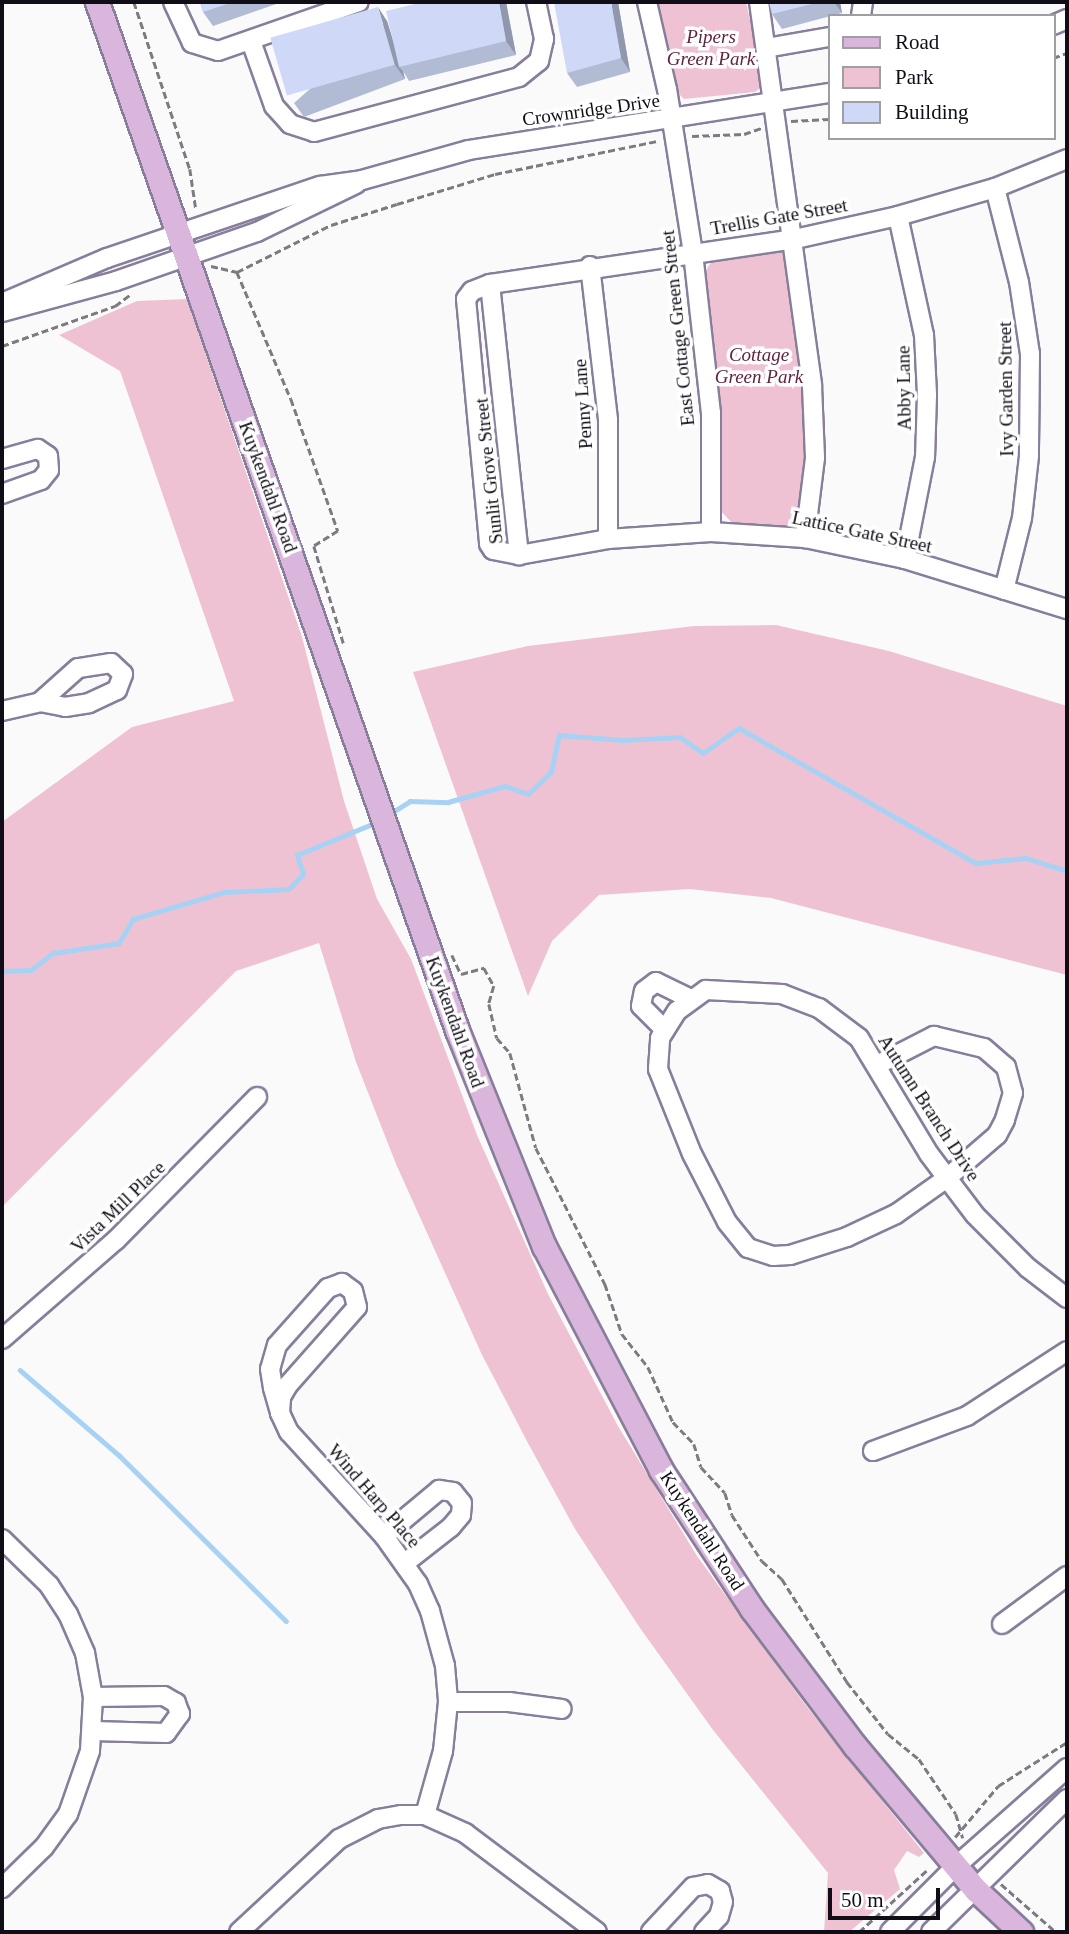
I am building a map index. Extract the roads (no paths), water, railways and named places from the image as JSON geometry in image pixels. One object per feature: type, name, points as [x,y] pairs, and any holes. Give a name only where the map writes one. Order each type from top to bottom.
[{"type":"main road","name":"Kuykendahl Road","points":[[97,2],[187,263],[368,767],[402,873],[502,1150],[598,1357],[661,1469],[752,1609],[855,1746],[976,1889],[1021,1932]]},
{"type":"street","points":[[173,2],[192,43],[218,51],[359,2]]},
{"type":"street","points":[[251,41],[274,106],[289,124],[314,132],[519,77],[539,61],[544,39],[536,2]]},
{"type":"street","name":"East Cottage Green Street","points":[[647,2],[673,128],[693,253],[711,413],[711,532]]},
{"type":"street","points":[[759,2],[795,239],[815,424],[806,538]]},
{"type":"street","points":[[766,48],[828,37]]},
{"type":"street","name":"Crownridge Drive","points":[[2,303],[15,294],[201,225],[320,186],[362,180],[469,150],[673,128],[776,113],[828,93]]},
{"type":"street","name":"Trellis Gate Street","points":[[490,284],[590,266],[795,239],[898,216],[995,188],[1067,159]]},
{"type":"street","name":"Crownridge Drive","points":[[2,312],[211,257],[327,202],[362,180]]},
{"type":"street","name":"Ivy Garden Street","points":[[995,188],[1019,282],[1030,354],[1030,456],[1021,517],[1004,590]]},
{"type":"street","name":"Abby Lane","points":[[898,216],[923,324],[927,395],[925,457],[905,559]]},
{"type":"street","name":"Penny Lane","points":[[590,266],[608,420],[608,538]]},
{"type":"street","name":"Sunlit Grove Street","points":[[490,284],[519,555],[503,555],[489,544],[466,299],[472,291],[490,284]]},
{"type":"street","points":[[2,459],[38,449],[48,456],[49,470],[41,480],[2,494]]},
{"type":"street","name":"Lattice Gate Street","points":[[519,555],[608,538],[711,532],[806,538],[905,559],[1067,609]]},
{"type":"street","points":[[2,711],[40,702]]},
{"type":"street","points":[[665,1030],[641,1006],[644,991],[656,982],[691,999],[665,1030],[658,1069],[663,1087],[727,1222],[748,1248],[760,1252],[790,1255],[847,1237],[896,1214],[947,1178],[997,1135],[1006,1120],[1013,1093],[1006,1068],[984,1048],[934,1036],[879,1064]]},
{"type":"street","name":"Autumn Branch Drive","points":[[691,999],[723,988],[782,994],[819,1008],[847,1027],[879,1064],[947,1178],[1001,1242],[1067,1298]]},
{"type":"street","name":"Vista Mill Place","points":[[2,1339],[116,1240],[257,1097]]},
{"type":"street","name":"Wind Harp Place","points":[[280,1413],[281,1397],[288,1385],[357,1307],[353,1291],[342,1283],[328,1288],[277,1345],[270,1369],[280,1413],[289,1432],[384,1536],[404,1563],[418,1584],[439,1637],[448,1702],[443,1751],[425,1815]]},
{"type":"street","points":[[873,1451],[967,1416],[1067,1351]]},
{"type":"street","points":[[384,1536],[439,1490],[453,1492],[462,1503],[461,1515],[451,1527],[404,1563]]},
{"type":"street","points":[[2,1539],[49,1585],[68,1614],[85,1653],[93,1697],[93,1731],[86,1771],[68,1814],[44,1847],[2,1888]]},
{"type":"street","points":[[1002,1624],[1067,1576]]},
{"type":"street","points":[[93,1697],[164,1696],[176,1703],[180,1714],[166,1733],[93,1731]]},
{"type":"street","points":[[448,1702],[509,1702],[562,1709]]},
{"type":"street","points":[[890,1932],[950,1859],[1067,1768]]},
{"type":"street","points":[[931,1932],[1067,1799]]},
{"type":"street","points":[[244,1931],[359,1826],[401,1815],[425,1815],[465,1833],[517,1868],[597,1932]]},
{"type":"street","points":[[651,1932],[693,1887],[708,1884],[720,1891],[723,1902],[719,1916],[704,1932]]},
{"type":"waterway","points":[[388,815],[410,801],[448,802],[505,786],[528,794],[551,772],[559,735],[623,740],[680,737],[703,753],[739,728],[976,863],[1026,858],[1067,871]]},
{"type":"waterway","points":[[2,971],[31,970],[53,953],[119,943],[133,919],[224,892],[289,889],[303,874],[297,855],[377,822]]},
{"type":"waterway","points":[[20,1370],[120,1456],[286,1621]]},
{"type":"park label","name":"Pipers Green Park","points":[[711,48]]},
{"type":"park label","name":"Cottage Green Park","points":[[759,366]]}]
